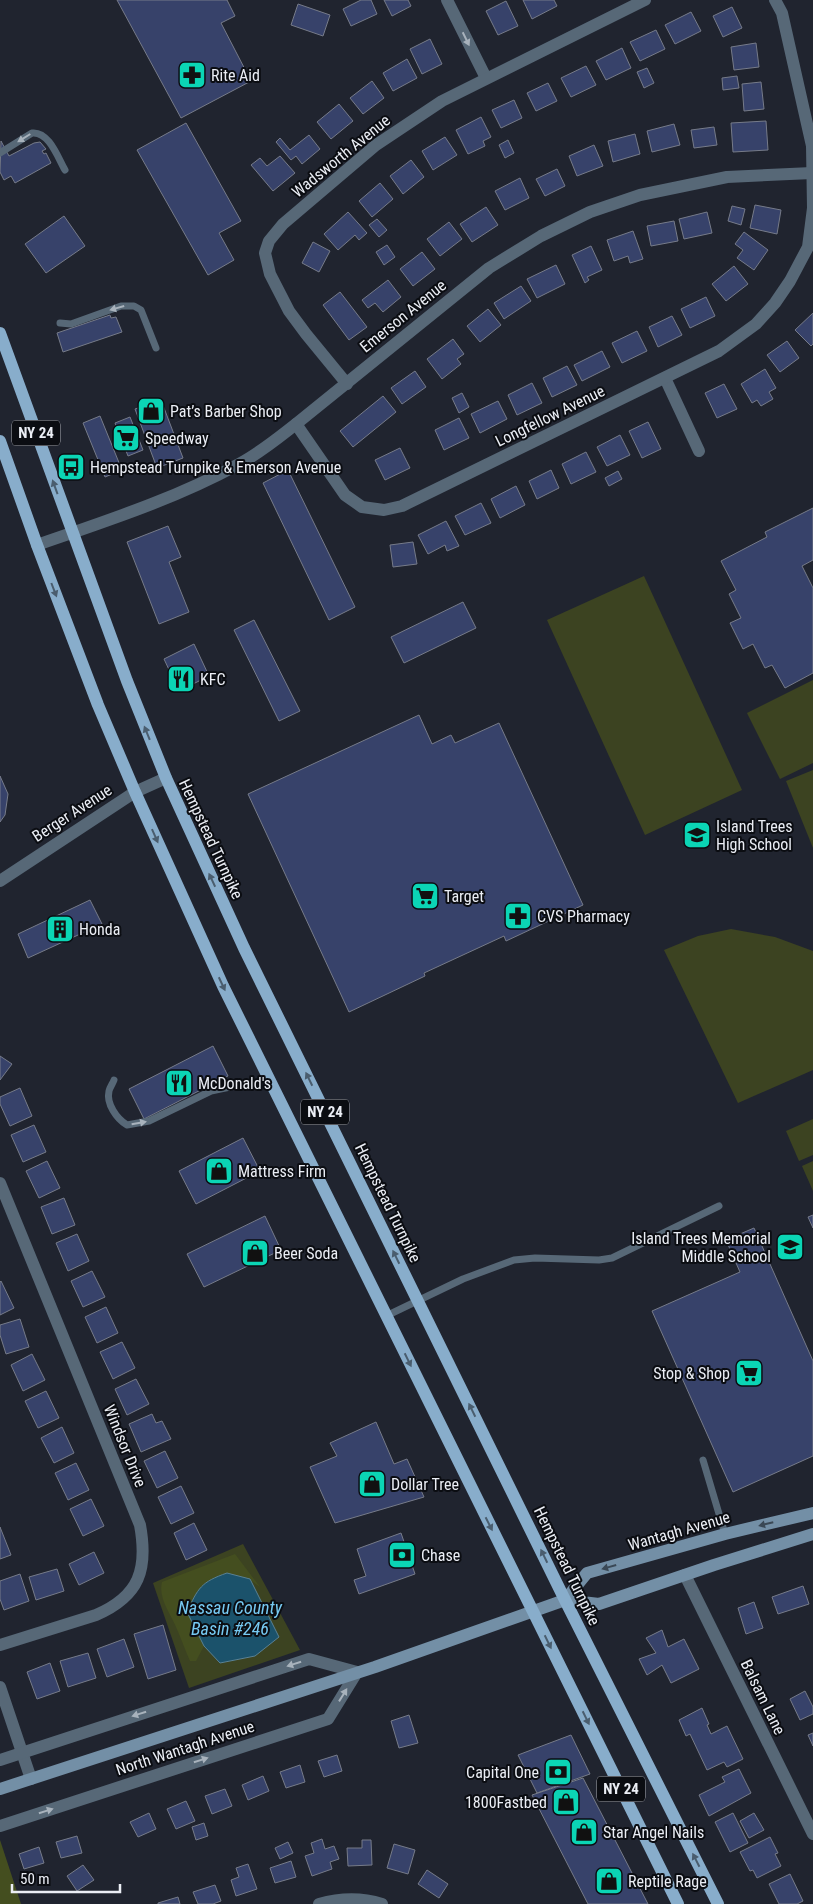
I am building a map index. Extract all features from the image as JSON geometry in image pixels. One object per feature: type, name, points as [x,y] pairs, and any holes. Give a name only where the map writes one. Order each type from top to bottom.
[{"type":"main road","name":"Hempstead Turnpike","points":[[0,333],[127,681],[166,778],[244,948],[565,1600],[718,1904]]},
{"type":"main road","name":"NY 24","points":[[0,442],[98,705],[135,792],[224,988],[678,1904]]},
{"type":"main road","name":"Wantagh Avenue","points":[[565,1600],[587,1573],[725,1534],[813,1512]]},
{"type":"main road","points":[[533,1610],[565,1600],[599,1604],[813,1534]]},
{"type":"main road","name":"North Wantagh Avenue","points":[[0,1789],[357,1672],[533,1610]]},
{"type":"street","points":[[447,0],[486,78]]},
{"type":"street","name":"Wadsworth Avenue","points":[[347,384],[306,334],[281,296],[270,274],[264,253],[269,240],[283,224],[376,145],[442,101],[645,0]]},
{"type":"street","points":[[775,0],[782,13],[812,146],[810,248]]},
{"type":"street","name":"Emerson Avenue","points":[[37,545],[141,510],[242,462],[269,445],[347,384],[489,268],[541,236],[590,212],[640,195],[727,177],[812,173]]},
{"type":"street","name":"Longfellow Avenue","points":[[296,424],[345,495],[362,507],[384,510],[402,506],[665,378],[737,340],[756,324],[775,303],[810,248]]},
{"type":"street","points":[[665,378],[699,451]]},
{"type":"street","name":"Berger Avenue","points":[[0,881],[135,792],[166,778]]},
{"type":"street","name":"Windsor Drive","points":[[0,1183],[140,1525],[144,1547],[142,1569],[133,1588],[111,1609],[0,1645]]},
{"type":"street","name":"Balsam Lane","points":[[685,1575],[813,1834]]},
{"type":"street","points":[[0,1760],[309,1659],[357,1672]]},
{"type":"street","name":"North Wantagh Avenue","points":[[0,1826],[328,1719],[357,1672]]},
{"type":"street","points":[[0,1687],[31,1779]]},
{"type":"street","points":[[319,1904],[350,1898],[370,1900],[382,1904]]},
{"type":"lane","points":[[0,153],[32,133],[38,132],[44,136],[65,170]]},
{"type":"lane","points":[[60,323],[72,324],[121,306],[134,306],[140,310],[156,348]]},
{"type":"lane","points":[[114,1080],[109,1091],[110,1102],[120,1121],[127,1125],[149,1121],[212,1090],[230,1087]]},
{"type":"lane","points":[[386,1316],[463,1279],[514,1260],[535,1258],[599,1260],[612,1258],[720,1206]]},
{"type":"lane","points":[[703,1460],[725,1534]]},
{"type":"green space","points":[[644,576],[742,790],[645,835],[547,620]]},
{"type":"green space","points":[[813,680],[813,763],[780,779],[747,713]]},
{"type":"green space","points":[[813,770],[813,848],[786,781]]},
{"type":"green space","points":[[731,929],[775,937],[813,951],[813,1070],[738,1103],[664,950],[698,936]]},
{"type":"green space","points":[[813,1119],[813,1155],[799,1161],[786,1131]]},
{"type":"green space","points":[[813,1161],[813,1191],[802,1166]]},
{"type":"green space","points":[[243,1544],[300,1650],[189,1688],[153,1583]]},
{"type":"green space","points":[[235,1554],[260,1587],[249,1579],[187,1612],[204,1646],[196,1661],[190,1661],[163,1600],[162,1582]]},
{"type":"green space","points":[[0,1840],[21,1904],[0,1904]]},
{"type":"water","name":"Nassau County Basin #246","points":[[227,1573],[250,1579],[279,1637],[255,1656],[220,1663],[204,1646],[187,1612],[201,1587]]},
{"type":"building","points":[[117,0],[227,0],[235,16],[221,23],[251,81],[181,118]]},
{"type":"building","points":[[361,0],[371,0],[377,14],[351,26],[343,9]]},
{"type":"building","points":[[384,0],[408,0],[411,6],[392,16]]},
{"type":"building","points":[[523,0],[554,0],[557,6],[532,19]]},
{"type":"building","points":[[506,1],[518,26],[498,35],[486,11]]},
{"type":"building","points":[[298,4],[330,15],[323,36],[291,25]]},
{"type":"building","points":[[732,7],[742,28],[723,37],[713,16]]},
{"type":"building","points":[[691,12],[701,31],[675,44],[665,25]]},
{"type":"building","points":[[656,30],[665,49],[640,61],[630,42]]},
{"type":"building","points":[[430,39],[442,64],[422,74],[410,49]]},
{"type":"building","points":[[756,43],[759,67],[734,70],[731,47]]},
{"type":"building","points":[[622,48],[631,68],[606,80],[596,61]]},
{"type":"building","points":[[407,59],[417,78],[393,91],[383,73]]},
{"type":"building","points":[[586,66],[596,85],[571,97],[561,78]]},
{"type":"building","points":[[647,68],[654,83],[644,88],[637,72]]},
{"type":"building","points":[[737,76],[739,88],[723,90],[722,78]]},
{"type":"building","points":[[372,81],[384,98],[363,114],[350,98]]},
{"type":"building","points":[[761,82],[764,109],[744,111],[742,84]]},
{"type":"building","points":[[548,83],[557,101],[536,111],[527,93]]},
{"type":"building","points":[[514,100],[522,118],[501,128],[492,110]]},
{"type":"building","points":[[339,104],[353,121],[331,139],[317,122]]},
{"type":"building","points":[[481,117],[491,137],[483,141],[485,146],[468,154],[456,130]]},
{"type":"building","points":[[766,121],[768,150],[733,152],[731,123]]},
{"type":"building","points":[[186,123],[241,221],[219,233],[234,260],[208,275],[137,150]]},
{"type":"building","points":[[674,124],[680,145],[652,152],[647,131]]},
{"type":"building","points":[[714,127],[717,145],[694,148],[691,130]]},
{"type":"building","points":[[635,134],[640,154],[613,162],[608,141]]},
{"type":"building","points":[[309,135],[320,149],[302,164],[296,156],[291,160],[276,142],[280,138],[290,150]]},
{"type":"building","points":[[445,137],[457,155],[433,170],[422,151]]},
{"type":"building","points":[[508,140],[514,153],[505,158],[499,145]]},
{"type":"building","points":[[1,141],[9,156],[34,143],[40,142],[46,149],[42,151],[44,154],[46,153],[51,163],[15,183],[11,176],[4,180],[0,172]]},
{"type":"building","points":[[594,145],[603,166],[577,176],[569,156]]},
{"type":"building","points":[[280,156],[295,173],[273,191],[251,165],[260,158],[267,166]]},
{"type":"building","points":[[411,160],[424,177],[403,194],[390,176]]},
{"type":"building","points":[[557,169],[565,186],[545,196],[536,179]]},
{"type":"building","points":[[520,178],[529,198],[505,210],[495,191]]},
{"type":"building","points":[[380,183],[393,199],[372,217],[359,201]]},
{"type":"building","points":[[755,205],[781,210],[777,234],[750,228]]},
{"type":"building","points":[[732,206],[745,209],[741,225],[728,221]]},
{"type":"building","points":[[486,207],[498,225],[472,242],[460,224]]},
{"type":"building","points":[[348,212],[367,233],[359,240],[355,235],[338,250],[324,234]]},
{"type":"building","points":[[707,212],[712,233],[684,239],[679,219]]},
{"type":"building","points":[[64,216],[85,246],[46,273],[25,244]]},
{"type":"building","points":[[377,219],[387,230],[379,237],[369,225]]},
{"type":"building","points":[[674,221],[678,241],[651,246],[647,226]]},
{"type":"building","points":[[449,222],[462,239],[440,256],[427,239]]},
{"type":"building","points":[[633,231],[643,259],[630,263],[628,256],[614,261],[607,240]]},
{"type":"building","points":[[744,232],[768,250],[754,270],[737,258],[743,250],[735,244]]},
{"type":"building","points":[[313,242],[330,251],[319,272],[302,263]]},
{"type":"building","points":[[387,245],[395,257],[384,265],[376,252]]},
{"type":"building","points":[[591,246],[602,270],[587,277],[589,280],[585,283],[572,255]]},
{"type":"building","points":[[422,252],[435,269],[413,286],[400,269]]},
{"type":"building","points":[[556,265],[565,284],[537,298],[527,279]]},
{"type":"building","points":[[734,266],[748,284],[726,301],[712,284]]},
{"type":"building","points":[[388,280],[401,297],[383,312],[375,303],[368,308],[362,300]]},
{"type":"building","points":[[521,286],[531,301],[504,319],[494,303]]},
{"type":"building","points":[[340,292],[367,327],[349,340],[323,305]]},
{"type":"building","points":[[706,297],[715,316],[690,328],[681,309]]},
{"type":"building","points":[[488,309],[501,325],[480,342],[467,326]]},
{"type":"building","points":[[813,313],[813,344],[811,346],[795,330]]},
{"type":"building","points":[[110,315],[111,318],[116,317],[122,332],[63,352],[57,333]]},
{"type":"building","points":[[672,316],[682,335],[658,347],[649,327]]},
{"type":"building","points":[[637,331],[647,351],[622,363],[612,343]]},
{"type":"building","points":[[453,339],[464,354],[457,359],[461,364],[442,379],[427,359]]},
{"type":"building","points":[[787,341],[799,358],[780,372],[767,355]]},
{"type":"building","points":[[602,351],[610,367],[582,381],[574,365]]},
{"type":"building","points":[[567,366],[577,385],[552,397],[543,378]]},
{"type":"building","points":[[765,369],[776,388],[769,392],[773,399],[761,406],[757,400],[752,403],[741,384]]},
{"type":"building","points":[[415,371],[426,387],[402,404],[391,388]]},
{"type":"building","points":[[532,383],[542,403],[517,415],[508,395]]},
{"type":"building","points":[[724,384],[737,409],[717,418],[705,393]]},
{"type":"building","points":[[462,393],[469,407],[459,413],[452,398]]},
{"type":"building","points":[[383,396],[396,412],[353,447],[340,431]]},
{"type":"building","points":[[161,400],[183,458],[157,468],[135,409]]},
{"type":"building","points":[[498,401],[507,419],[480,433],[471,414]]},
{"type":"building","points":[[100,416],[122,470],[105,477],[83,423]]},
{"type":"building","points":[[130,417],[143,450],[128,456],[115,423]]},
{"type":"building","points":[[459,418],[469,438],[444,450],[435,430]]},
{"type":"building","points":[[648,422],[661,449],[642,458],[629,431]]},
{"type":"building","points":[[620,435],[630,455],[607,466],[597,447]]},
{"type":"building","points":[[400,448],[410,468],[385,480],[375,460]]},
{"type":"building","points":[[586,452],[596,472],[571,484],[562,464]]},
{"type":"building","points":[[288,470],[355,607],[329,620],[263,483]]},
{"type":"building","points":[[551,470],[559,488],[537,499],[529,481]]},
{"type":"building","points":[[618,471],[622,479],[609,486],[605,478]]},
{"type":"building","points":[[516,486],[525,505],[500,518],[491,499]]},
{"type":"building","points":[[481,503],[491,523],[465,535],[455,516]]},
{"type":"building","points":[[813,508],[813,560],[802,566],[813,588],[813,673],[785,688],[772,665],[765,668],[753,644],[743,649],[730,623],[741,618],[729,594],[736,590],[721,561],[767,537],[765,532]]},
{"type":"building","points":[[446,521],[459,546],[447,551],[445,545],[428,554],[418,535]]},
{"type":"building","points":[[168,526],[181,557],[169,562],[189,612],[159,624],[127,542]]},
{"type":"building","points":[[413,542],[417,564],[393,567],[390,545]]},
{"type":"building","points":[[463,602],[476,628],[404,663],[391,637]]},
{"type":"building","points":[[254,620],[300,711],[279,721],[234,630]]},
{"type":"building","points":[[194,644],[209,676],[179,691],[164,659]]},
{"type":"building","points":[[419,715],[432,744],[451,735],[455,743],[499,723],[583,905],[506,941],[504,936],[424,973],[425,976],[349,1012],[248,794]]},
{"type":"building","points":[[0,776],[8,794],[5,815],[0,822]]},
{"type":"building","name":"Honda","points":[[90,900],[102,924],[28,958],[18,934]]},
{"type":"building","name":"McDonald's","points":[[213,1046],[228,1076],[144,1119],[129,1089]]},
{"type":"building","points":[[0,1056],[12,1064],[0,1080]]},
{"type":"building","points":[[20,1088],[32,1116],[10,1126],[0,1104],[0,1097]]},
{"type":"building","points":[[34,1125],[46,1152],[23,1162],[11,1135]]},
{"type":"building","name":"Mattress Firm","points":[[243,1138],[260,1171],[196,1204],[179,1171]]},
{"type":"building","points":[[47,1161],[60,1188],[39,1198],[26,1171]]},
{"type":"building","points":[[64,1198],[75,1225],[52,1234],[41,1207]]},
{"type":"building","points":[[813,1215],[813,1228],[808,1217]]},
{"type":"building","points":[[265,1216],[281,1250],[204,1287],[187,1254]]},
{"type":"building","points":[[754,1228],[813,1361],[813,1456],[733,1492],[652,1311],[740,1272],[726,1240]]},
{"type":"building","points":[[77,1234],[89,1261],[68,1271],[56,1243]]},
{"type":"building","points":[[92,1271],[105,1297],[83,1307],[71,1281]]},
{"type":"building","points":[[0,1282],[14,1308],[0,1315]]},
{"type":"building","points":[[106,1307],[118,1333],[97,1343],[85,1317]]},
{"type":"building","points":[[20,1319],[29,1347],[6,1354],[0,1335],[0,1325]]},
{"type":"building","points":[[122,1342],[135,1368],[113,1379],[100,1352]]},
{"type":"building","points":[[32,1354],[45,1380],[23,1391],[11,1365]]},
{"type":"building","points":[[136,1379],[149,1404],[127,1415],[115,1389]]},
{"type":"building","points":[[46,1391],[59,1418],[38,1428],[25,1401]]},
{"type":"building","points":[[152,1414],[156,1423],[162,1421],[171,1439],[141,1452],[129,1424]]},
{"type":"building","points":[[376,1422],[394,1464],[407,1459],[424,1497],[335,1523],[310,1467],[337,1456],[330,1443]]},
{"type":"building","points":[[62,1427],[74,1453],[54,1463],[41,1438]]},
{"type":"building","points":[[165,1451],[178,1478],[157,1488],[144,1461]]},
{"type":"building","points":[[76,1463],[89,1490],[68,1500],[55,1473]]},
{"type":"building","points":[[181,1486],[194,1513],[171,1524],[158,1497]]},
{"type":"building","points":[[91,1499],[104,1526],[83,1536],[70,1509]]},
{"type":"building","points":[[194,1523],[207,1550],[186,1560],[174,1533]]},
{"type":"building","points":[[0,1527],[11,1555],[0,1559]]},
{"type":"building","points":[[401,1533],[415,1574],[359,1594],[354,1580],[366,1576],[357,1549]]},
{"type":"building","points":[[94,1552],[104,1573],[79,1585],[69,1564]]},
{"type":"building","points":[[57,1569],[64,1591],[36,1600],[29,1577]]},
{"type":"building","points":[[20,1574],[29,1601],[4,1610],[0,1599],[0,1581]]},
{"type":"building","points":[[803,1586],[809,1604],[778,1614],[772,1597]]},
{"type":"building","points":[[754,1602],[763,1628],[746,1634],[738,1608]]},
{"type":"building","points":[[163,1625],[176,1670],[148,1679],[134,1634]]},
{"type":"building","points":[[662,1630],[668,1647],[684,1639],[699,1669],[671,1683],[662,1665],[647,1675],[639,1659],[656,1653],[646,1638]]},
{"type":"building","points":[[124,1639],[134,1667],[107,1677],[97,1649]]},
{"type":"building","points":[[88,1653],[96,1678],[68,1687],[60,1661]]},
{"type":"building","points":[[50,1663],[60,1691],[37,1699],[27,1672]]},
{"type":"building","points":[[805,1691],[813,1707],[813,1714],[800,1720],[790,1699]]},
{"type":"building","points":[[702,1708],[711,1734],[727,1726],[743,1759],[727,1767],[724,1762],[707,1770],[690,1734],[686,1736],[679,1720]]},
{"type":"building","points":[[409,1715],[418,1743],[399,1748],[391,1721]]},
{"type":"building","points":[[813,1733],[813,1746],[808,1735]]},
{"type":"building","points":[[571,1735],[590,1774],[537,1793],[518,1755]]},
{"type":"building","points":[[337,1755],[342,1771],[324,1777],[318,1761]]},
{"type":"building","points":[[300,1765],[305,1782],[286,1788],[280,1772]]},
{"type":"building","points":[[739,1769],[751,1793],[709,1816],[699,1795],[725,1782],[722,1777]]},
{"type":"building","points":[[263,1776],[269,1791],[248,1800],[242,1785]]},
{"type":"building","points":[[583,1778],[648,1904],[588,1904],[532,1795]]},
{"type":"building","points":[[225,1789],[232,1806],[212,1814],[205,1796]]},
{"type":"building","points":[[186,1801],[195,1821],[176,1829],[167,1809]]},
{"type":"building","points":[[149,1813],[156,1829],[138,1837],[130,1822]]},
{"type":"building","points":[[733,1813],[748,1843],[730,1852],[715,1822]]},
{"type":"building","points":[[754,1813],[764,1830],[749,1838],[740,1821]]},
{"type":"building","points":[[204,1823],[208,1836],[196,1840],[192,1827]]},
{"type":"building","points":[[77,1836],[82,1853],[61,1858],[56,1842]]},
{"type":"building","points":[[770,1837],[778,1853],[775,1854],[781,1866],[757,1878],[753,1870],[750,1871],[740,1852]]},
{"type":"building","points":[[322,1839],[325,1849],[334,1846],[339,1859],[330,1862],[332,1869],[312,1876],[305,1856],[314,1853],[311,1843]]},
{"type":"building","points":[[362,1840],[371,1840],[372,1865],[348,1866],[347,1848],[362,1848]]},
{"type":"building","points":[[288,1842],[293,1853],[280,1859],[275,1848]]},
{"type":"building","points":[[394,1844],[415,1850],[408,1874],[387,1868]]},
{"type":"building","points":[[39,1847],[44,1863],[24,1869],[19,1854]]},
{"type":"building","points":[[291,1861],[296,1877],[275,1883],[270,1868]]},
{"type":"building","points":[[248,1864],[257,1889],[236,1896],[231,1880],[239,1877],[236,1868]]},
{"type":"building","points":[[83,1865],[94,1880],[77,1891],[67,1876]]},
{"type":"building","points":[[427,1870],[448,1884],[439,1898],[418,1884]]},
{"type":"building","points":[[790,1874],[803,1901],[797,1904],[779,1904],[769,1884]]},
{"type":"building","points":[[215,1885],[221,1901],[213,1904],[198,1904],[193,1892]]},
{"type":"building","points":[[178,1897],[180,1904],[158,1904],[158,1903]]},
{"type":"place","name":"Rite Aid","points":[[192,75]]},
{"type":"place","name":"Pat’s Barber Shop","points":[[151,411]]},
{"type":"place","name":"Speedway","points":[[126,438]]},
{"type":"place","name":"Hempstead Turnpike & Emerson Avenue","points":[[71,467]]},
{"type":"place","name":"KFC","points":[[181,679]]},
{"type":"place","name":"Island Trees High School","points":[[697,835]]},
{"type":"place","name":"Target","points":[[425,896]]},
{"type":"place","name":"CVS Pharmacy","points":[[518,916]]},
{"type":"place","name":"Honda","points":[[60,929]]},
{"type":"place","name":"McDonald's","points":[[179,1083]]},
{"type":"place","name":"Mattress Firm","points":[[219,1171]]},
{"type":"place","name":"Island Trees Memorial Middle School","points":[[790,1247]]},
{"type":"place","name":"Beer Soda","points":[[255,1253]]},
{"type":"place","name":"Stop & Shop","points":[[749,1373]]},
{"type":"place","name":"Dollar Tree","points":[[372,1484]]},
{"type":"place","name":"Chase","points":[[402,1555]]},
{"type":"place","name":"Capital One","points":[[558,1772]]},
{"type":"place","name":"1800Fastbed","points":[[566,1802]]},
{"type":"place","name":"Star Angel Nails","points":[[584,1832]]},
{"type":"place","name":"Reptile Rage","points":[[609,1881]]}]
